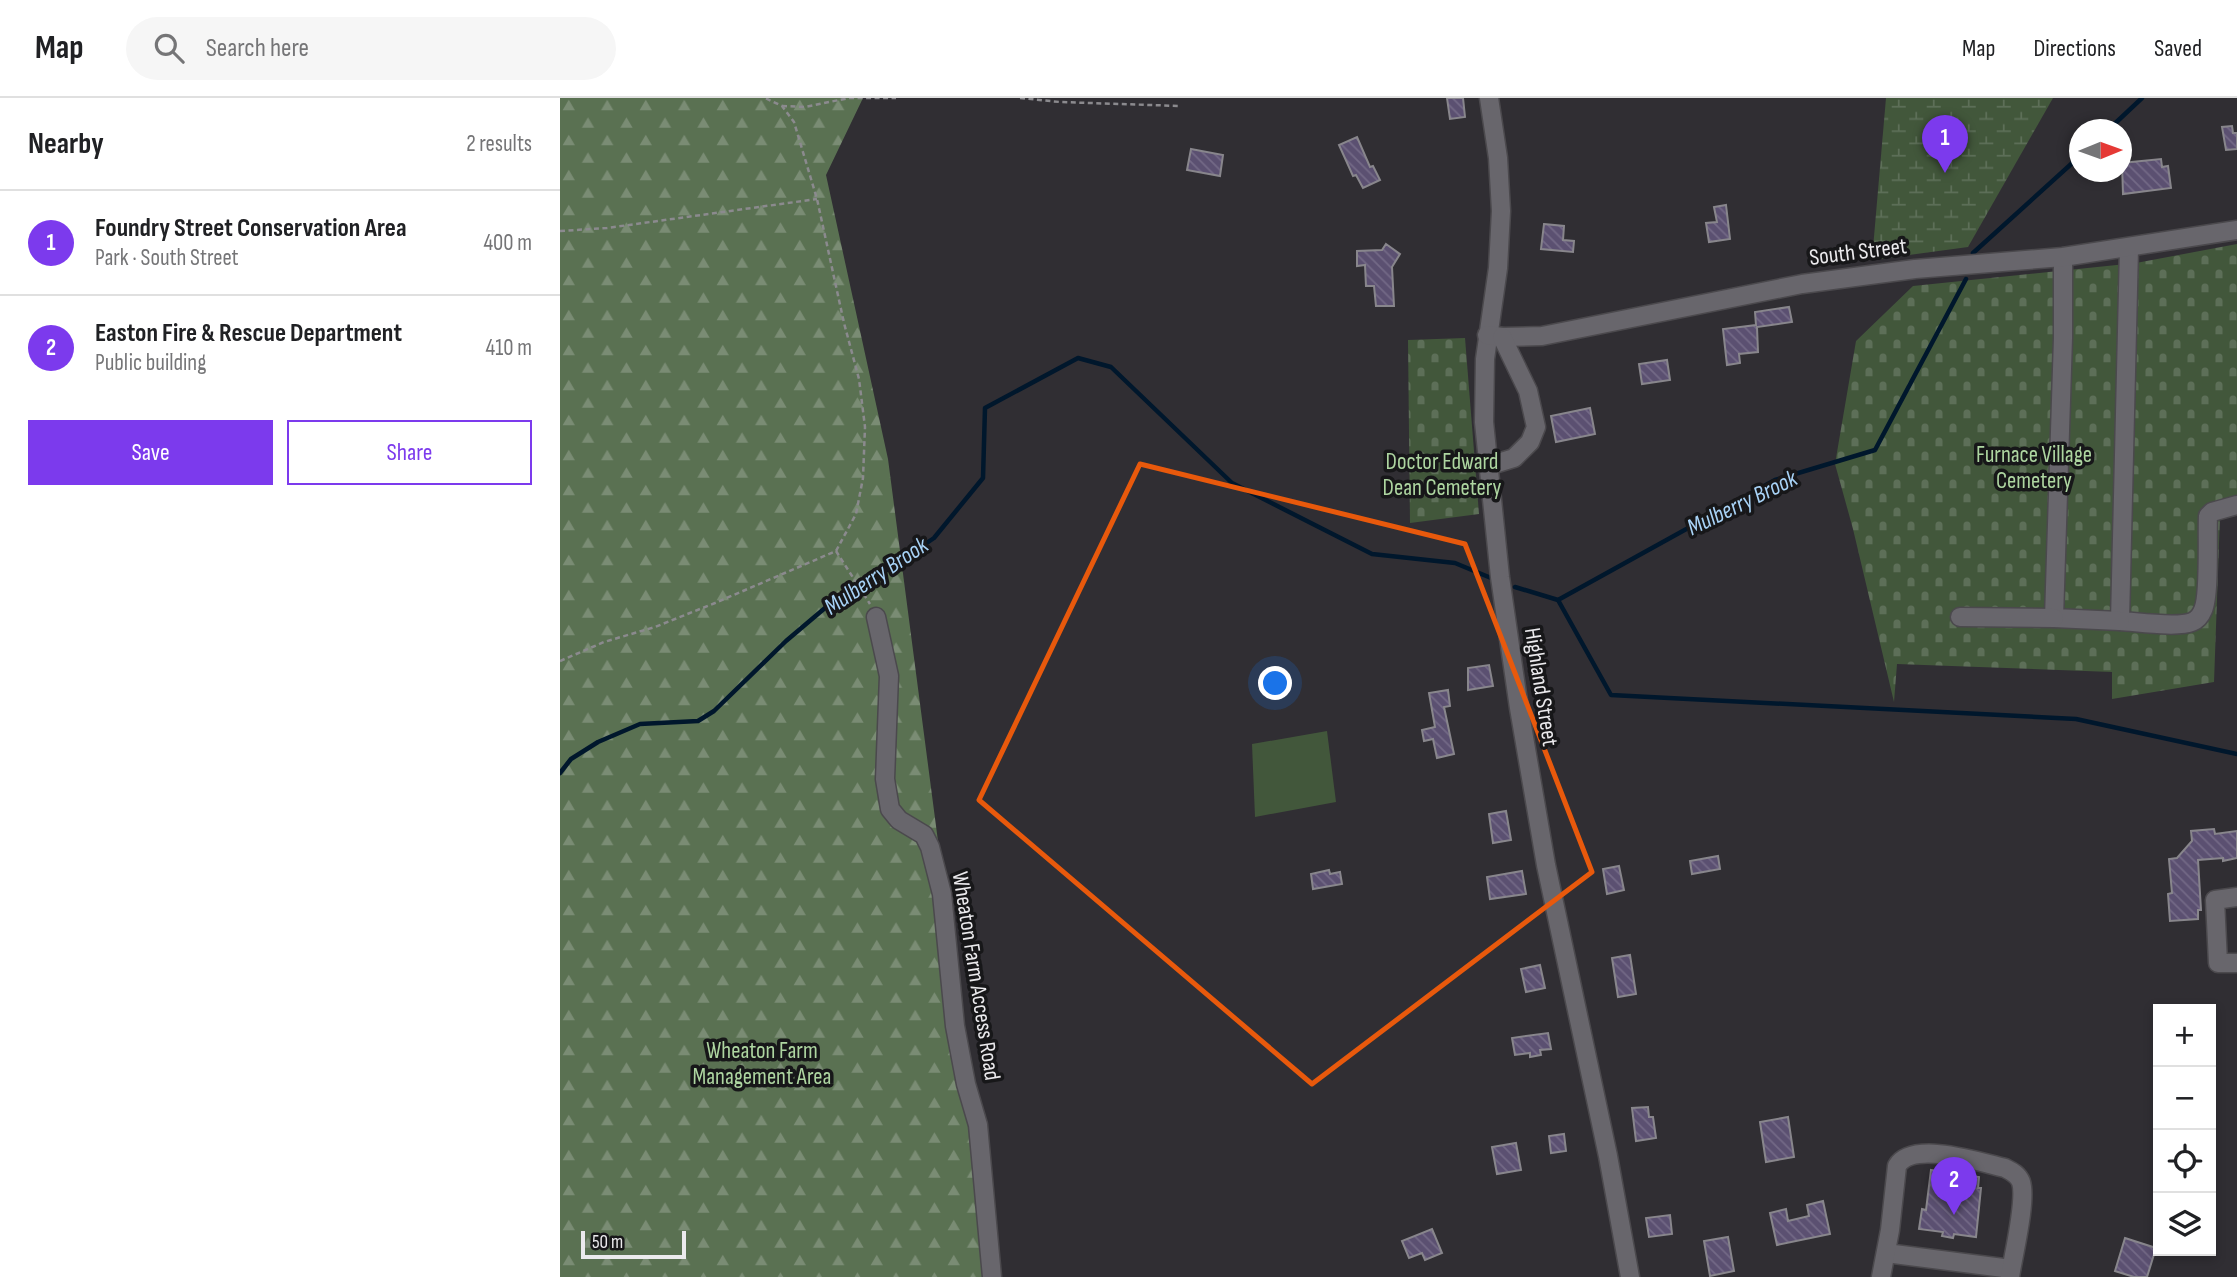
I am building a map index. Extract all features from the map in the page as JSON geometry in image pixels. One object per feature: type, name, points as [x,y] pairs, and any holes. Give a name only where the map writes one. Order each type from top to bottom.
[{"type":"street","name":"Highland Street","points":[[1489,98],[1502,211],[1495,336],[1483,396],[1500,577],[1546,864],[1606,1144],[1630,1277]]},
{"type":"street","name":"South Street","points":[[1495,336],[1542,336],[1802,284],[2063,257],[2237,230]]},
{"type":"street","points":[[2120,621],[2129,248]]},
{"type":"street","points":[[2054,618],[2063,351],[2063,257]]},
{"type":"street","points":[[1488,466],[1514,458],[1530,442],[1536,427],[1528,391],[1495,336]]},
{"type":"street","points":[[1960,617],[2190,623],[2197,619],[2204,609],[2208,516],[2212,512],[2237,505]]},
{"type":"street","name":"Wheaton Farm Access Road","points":[[876,617],[889,676],[885,779],[890,809],[899,820],[924,835],[930,847],[942,894],[955,1026],[966,1084],[978,1125],[992,1277]]},
{"type":"street","points":[[2237,897],[2215,900],[2218,963],[2237,962]]},
{"type":"street","points":[[1881,1277],[1897,1166],[1901,1158],[1910,1154],[1930,1153],[1990,1164],[2015,1173],[2021,1182],[2022,1197],[2011,1273],[1886,1253]]},
{"type":"path","points":[[765,98],[782,106],[805,107],[849,98],[896,98]]},
{"type":"path","points":[[1020,98],[1180,106]]},
{"type":"path","points":[[560,662],[604,642],[655,627],[836,551],[856,514],[863,478],[865,427],[859,379],[817,199],[794,122],[782,106]]},
{"type":"path","points":[[560,231],[607,228],[817,199]]},
{"type":"path","points":[[836,551],[865,595]]},
{"type":"highlighted area","points":[[1140,464],[1465,544],[1592,872],[1312,1084],[979,800]]},
{"type":"green space","name":"Wheaton Farm Management Area","points":[[560,98],[863,98],[826,175],[888,459],[995,1277],[560,1277]]},
{"type":"green space","points":[[1886,98],[2053,98],[1968,247],[1872,260]]},
{"type":"green space","name":"Furnace Village Cemetery","points":[[2237,244],[2237,512],[2220,516],[2214,682],[2112,699],[2112,672],[1897,664],[1894,702],[1835,464],[1856,341],[1913,286],[2136,263]]},
{"type":"green space","name":"Doctor Edward Dean Cemetery","points":[[1465,338],[1479,514],[1410,523],[1408,340]]},
{"type":"green space","points":[[1327,731],[1336,802],[1255,817],[1252,744]]},
{"type":"building","points":[[1447,98],[1463,98],[1465,117],[1450,119]]},
{"type":"building","points":[[2232,126],[2233,133],[2237,133],[2237,149],[2226,150],[2222,127]]},
{"type":"building","points":[[1357,137],[1370,167],[1373,166],[1380,180],[1363,188],[1356,175],[1353,176],[1339,145]]},
{"type":"building","points":[[1191,149],[1223,155],[1220,176],[1187,170]]},
{"type":"building","points":[[2161,159],[2162,167],[2168,166],[2171,188],[2123,194],[2123,182],[2132,182],[2132,162]]},
{"type":"building","points":[[1726,205],[1730,239],[1709,242],[1706,223],[1717,222],[1714,207]]},
{"type":"building","points":[[1544,224],[1564,226],[1563,240],[1574,241],[1573,252],[1541,249]]},
{"type":"building","points":[[1386,244],[1400,254],[1392,267],[1394,306],[1376,306],[1374,286],[1366,286],[1365,265],[1357,266],[1357,251],[1382,250]]},
{"type":"building","points":[[1789,307],[1792,322],[1757,327],[1758,352],[1739,354],[1740,363],[1727,365],[1723,329],[1756,325],[1755,312]]},
{"type":"building","points":[[1667,360],[1670,380],[1642,384],[1639,364]]},
{"type":"building","points":[[1590,408],[1595,434],[1556,442],[1551,416]]},
{"type":"building","points":[[1489,665],[1493,686],[1468,690],[1468,668]]},
{"type":"building","points":[[1448,690],[1450,706],[1444,707],[1454,754],[1437,758],[1433,739],[1424,741],[1422,730],[1435,727],[1429,693]]},
{"type":"building","points":[[1506,811],[1511,840],[1493,843],[1489,814]]},
{"type":"building","points":[[2214,829],[2215,834],[2237,831],[2237,858],[2223,861],[2223,858],[2198,860],[2201,910],[2198,910],[2198,919],[2170,921],[2168,894],[2172,893],[2169,859],[2177,858],[2192,841],[2191,831]]},
{"type":"building","points":[[1718,856],[1720,869],[1692,874],[1690,861]]},
{"type":"building","points":[[1619,866],[1624,890],[1607,894],[1603,869]]},
{"type":"building","points":[[1329,870],[1330,874],[1340,872],[1342,884],[1313,889],[1311,874]]},
{"type":"building","points":[[1522,871],[1526,894],[1490,899],[1487,877]]},
{"type":"building","points":[[1630,955],[1636,994],[1618,997],[1612,958]]},
{"type":"building","points":[[1540,965],[1545,988],[1526,992],[1521,969]]},
{"type":"building","points":[[1548,1033],[1551,1049],[1540,1050],[1541,1055],[1530,1057],[1530,1053],[1515,1055],[1512,1038]]},
{"type":"building","points":[[1648,1107],[1649,1117],[1653,1117],[1656,1138],[1636,1141],[1632,1108]]},
{"type":"building","points":[[1788,1117],[1794,1157],[1766,1162],[1760,1122]]},
{"type":"building","points":[[1564,1134],[1566,1151],[1551,1153],[1549,1136]]},
{"type":"building","points":[[1516,1143],[1521,1170],[1497,1174],[1492,1147]]},
{"type":"building","points":[[1931,1170],[1979,1177],[1978,1188],[1981,1188],[1976,1237],[1954,1234],[1953,1238],[1942,1236],[1943,1232],[1919,1229],[1922,1209],[1926,1210]]},
{"type":"building","points":[[1823,1201],[1830,1234],[1777,1245],[1770,1213],[1786,1209],[1788,1221],[1809,1216],[1807,1205]]},
{"type":"building","points":[[1670,1215],[1672,1234],[1649,1237],[1646,1218]]},
{"type":"building","points":[[1432,1229],[1442,1253],[1425,1260],[1422,1253],[1409,1258],[1402,1241]]},
{"type":"building","points":[[1728,1237],[1734,1271],[1710,1276],[1704,1241]]},
{"type":"building","points":[[2125,1238],[2153,1247],[2154,1256],[2147,1277],[2134,1277],[2115,1271]]},
{"type":"waterway","name":"Mulberry Brook","points":[[2120,119],[2142,98]]},
{"type":"waterway","name":"Mulberry Brook","points":[[1973,253],[2069,166]]},
{"type":"waterway","name":"Mulberry Brook","points":[[1515,587],[1558,600],[1775,480],[1875,450],[1966,279]]},
{"type":"waterway","name":"Mulberry Brook","points":[[560,773],[571,759],[598,742],[640,724],[698,721],[714,711],[786,641],[825,608],[853,593],[934,538],[983,478],[985,408],[1078,358],[1111,367],[1232,483],[1372,554],[1455,563],[1491,578]]},
{"type":"waterway","points":[[1558,600],[1611,695],[2076,719],[2237,754]]},
{"type":"place","name":"Foundry Street Conservation Area","points":[[1945,173]]},
{"type":"place","name":"Easton Fire & Rescue Department","points":[[1954,1215]]}]
